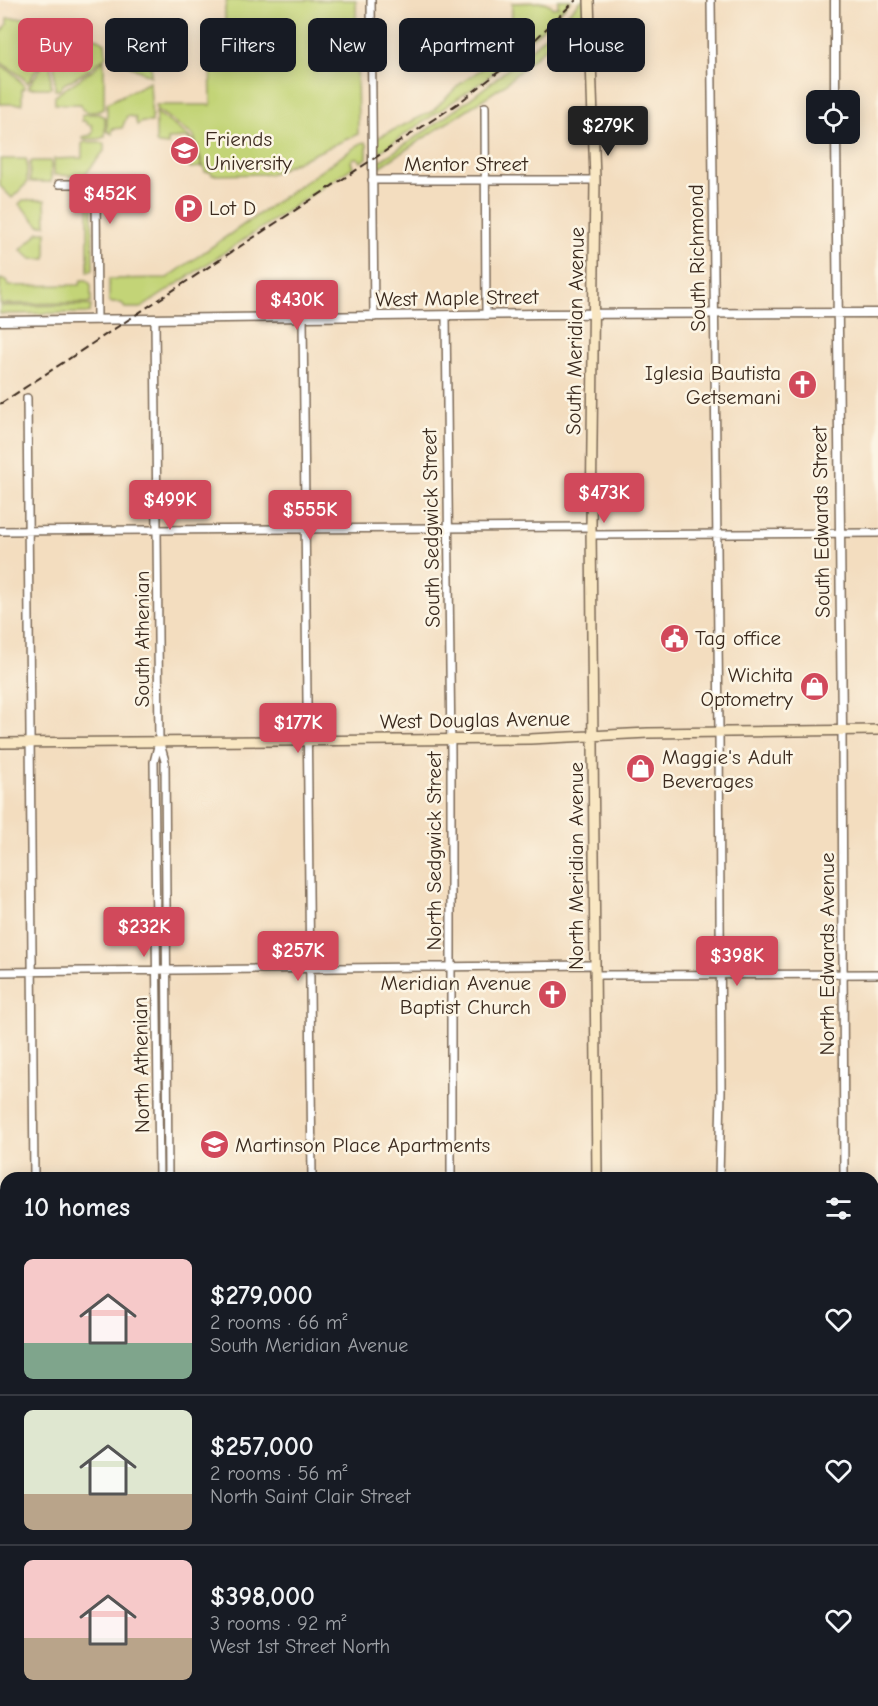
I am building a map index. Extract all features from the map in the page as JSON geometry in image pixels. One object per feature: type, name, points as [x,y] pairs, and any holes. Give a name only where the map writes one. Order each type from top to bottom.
[{"type":"main road","name":"South Meridian Avenue","points":[[589,0],[595,180],[591,531],[594,735]]},
{"type":"main road","name":"West Douglas Avenue","points":[[0,743],[530,739],[719,731],[878,730]]},
{"type":"main road","name":"North Meridian Avenue","points":[[594,735],[597,1172]]},
{"type":"street","points":[[370,0],[374,317]]},
{"type":"street","name":"South Richmond","points":[[711,0],[719,731],[721,1091],[719,1172]]},
{"type":"street","points":[[835,0],[836,90]]},
{"type":"street","points":[[485,106],[486,315]]},
{"type":"street","name":"South Edwards Street","points":[[836,144],[842,730]]},
{"type":"street","name":"Mentor Street","points":[[372,180],[595,180]]},
{"type":"street","points":[[59,184],[91,184],[96,193],[98,320]]},
{"type":"street","name":"West Maple Street","points":[[0,321],[878,313]]},
{"type":"street","name":"South Sedgwick Street","points":[[446,316],[450,740]]},
{"type":"street","points":[[303,318],[312,1172]]},
{"type":"street","name":"South Athenian","points":[[155,320],[159,742]]},
{"type":"street","points":[[27,398],[34,1172]]},
{"type":"street","points":[[0,531],[448,526],[716,534],[878,533]]},
{"type":"street","name":"North Edwards Avenue","points":[[842,730],[844,1172]]},
{"type":"street","name":"North Sedgwick Street","points":[[450,740],[451,1172]]},
{"type":"street","name":"North Athenian","points":[[159,742],[154,762],[159,1172]]},
{"type":"street","name":"North Athenian","points":[[159,742],[165,761],[168,1172]]},
{"type":"street","points":[[0,972],[451,968],[720,975],[878,974]]},
{"type":"green space","points":[[227,0],[356,0],[356,18],[308,18],[308,72],[357,72],[358,134],[270,174],[212,175],[211,172],[205,172],[194,136],[156,109],[156,105],[211,105],[210,72],[296,72],[296,18],[225,18]]},
{"type":"green space","points":[[558,0],[571,0],[554,18],[547,18],[547,25],[535,35],[535,18],[512,18],[512,3],[544,2],[552,8],[558,7]]},
{"type":"green space","points":[[581,0],[584,0],[585,18],[563,18]]},
{"type":"green space","points":[[7,18],[18,18],[18,72],[35,72],[28,83],[0,62],[0,35],[7,24]]},
{"type":"green space","points":[[547,34],[547,46],[535,57],[535,46]]},
{"type":"green space","points":[[93,36],[105,43],[105,57],[93,66]]},
{"type":"green space","points":[[104,59],[104,109],[90,112],[84,111],[81,104],[55,104],[55,96],[93,70]]},
{"type":"green space","points":[[0,65],[14,75],[25,88],[22,89],[22,104],[0,104]]},
{"type":"green space","points":[[38,72],[51,72],[51,88],[29,88]]},
{"type":"green space","points":[[55,72],[85,72],[64,84],[59,90],[55,90]]},
{"type":"green space","points":[[477,72],[494,72],[378,153],[377,138],[433,111],[461,83]]},
{"type":"green space","points":[[504,72],[519,72],[503,86],[378,168],[378,162],[433,126]]},
{"type":"green space","points":[[150,82],[152,122],[142,122],[137,125],[135,117],[127,116],[122,128],[112,129],[112,134],[107,131],[107,103]]},
{"type":"green space","points":[[156,112],[193,140],[202,167],[190,168],[189,138],[168,139],[168,145],[156,142]]},
{"type":"green space","points":[[99,114],[105,117],[105,137],[83,139],[82,137],[91,135],[93,132],[92,125],[82,121],[82,115]]},
{"type":"green space","points":[[85,142],[104,144],[104,151],[84,176],[54,175],[54,159],[82,158],[82,144]]},
{"type":"green space","points":[[365,142],[367,158],[361,162],[358,158],[353,158],[351,162],[353,167],[141,308],[125,308],[121,303],[109,301],[109,279],[167,278]]},
{"type":"green space","points":[[0,159],[26,159],[27,162],[27,183],[12,198],[0,186]]},
{"type":"green space","points":[[32,161],[51,161],[51,182],[30,182],[30,163]]},
{"type":"green space","points":[[89,188],[92,191],[93,270],[88,272],[88,203],[83,203],[80,197],[82,189]]},
{"type":"green space","points":[[23,200],[45,200],[46,225],[39,225],[19,204]]},
{"type":"green space","points":[[39,232],[46,232],[46,259],[31,259],[21,250]]},
{"type":"green space","points":[[0,279],[7,281],[8,286],[80,285],[81,280],[87,280],[91,285],[91,303],[0,304]]},
{"type":"green space","points":[[0,306],[91,306],[90,312],[87,313],[0,314]]},
{"type":"railway","points":[[0,404],[460,102],[514,60],[576,0]]},
{"type":"place","name":"Friends University","points":[[184,151]]},
{"type":"place","name":"Lot D","points":[[188,208]]},
{"type":"place","name":"Iglesia Bautista Getsemani","points":[[802,385]]},
{"type":"place","name":"Tag office","points":[[674,638]]},
{"type":"place","name":"Wichita Optometry","points":[[814,687]]},
{"type":"place","name":"Maggie's Adult Beverages","points":[[641,769]]},
{"type":"place","name":"Meridian Avenue Baptist Church","points":[[552,995]]},
{"type":"place","name":"Martinson Place Apartments","points":[[214,1145]]}]
